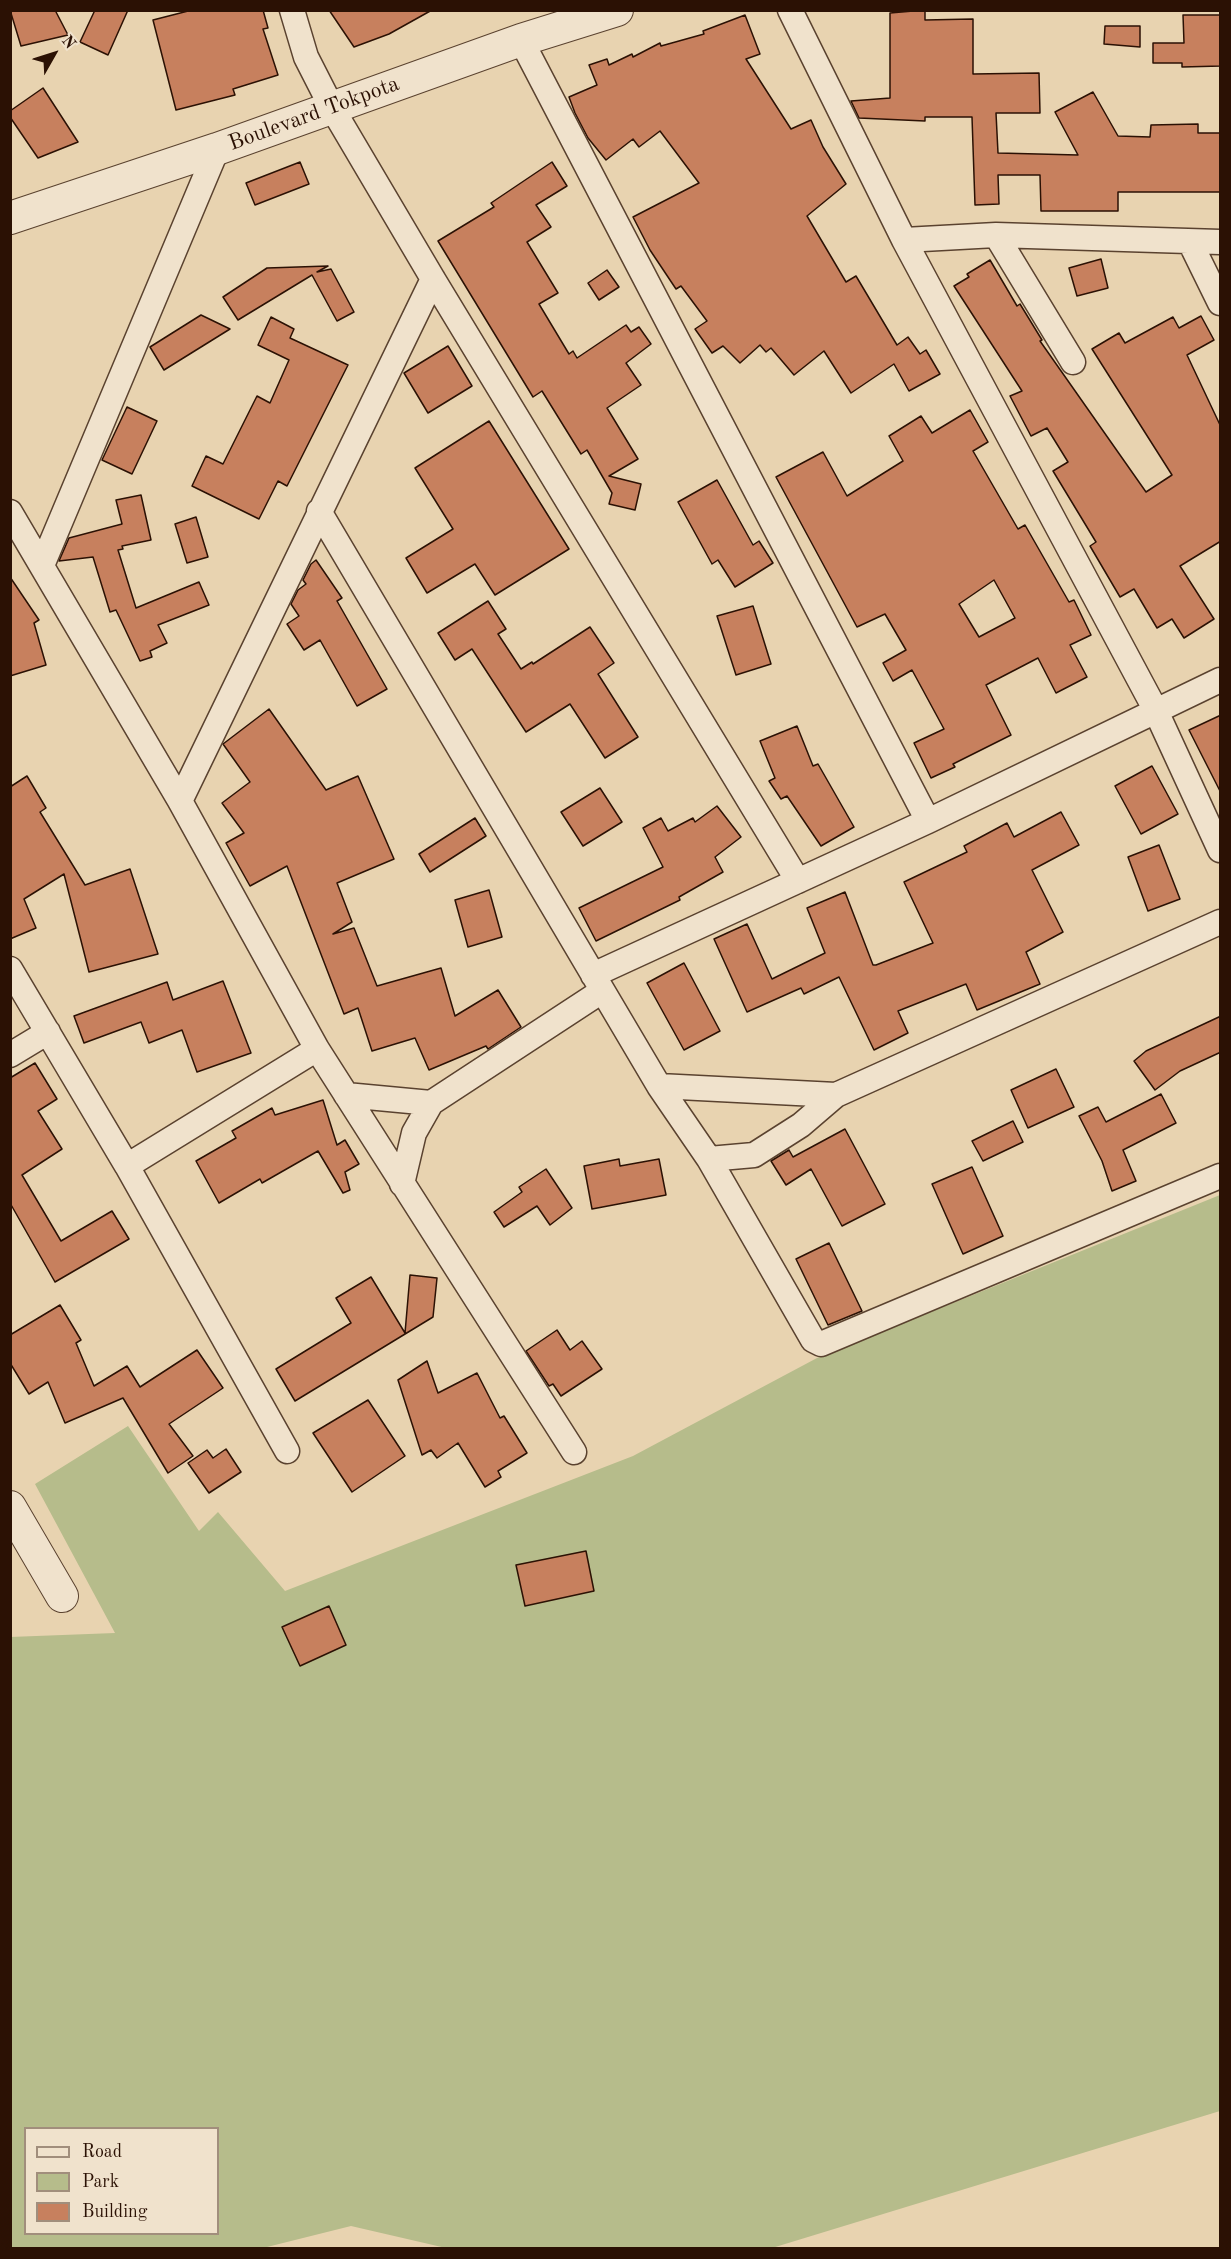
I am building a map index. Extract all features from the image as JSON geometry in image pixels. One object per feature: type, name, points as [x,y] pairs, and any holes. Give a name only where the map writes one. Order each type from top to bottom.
[{"type":"street","points":[[292,10],[306,57],[332,108],[798,881]]},
{"type":"street","name":"Boulevard Tokpota","points":[[10,219],[218,149],[520,39],[617,10]]},
{"type":"street","points":[[790,10],[904,240],[1155,709],[1221,850]]},
{"type":"street","points":[[520,39],[928,822]]},
{"type":"street","points":[[43,563],[218,149]]},
{"type":"street","points":[[904,240],[996,235],[1221,242]]},
{"type":"street","points":[[996,235],[1073,362]]},
{"type":"street","points":[[1190,242],[1221,303]]},
{"type":"street","points":[[180,801],[433,279]]},
{"type":"street","points":[[319,511],[659,1086],[709,1159],[806,1332],[821,1344],[1221,1176]]},
{"type":"street","points":[[10,512],[43,563],[180,801],[316,1049],[574,1452]]},
{"type":"street","points":[[402,1184],[414,1132],[432,1103],[598,982],[798,881],[928,822],[1155,709],[1221,680]]},
{"type":"street","points":[[709,1159],[754,1155],[801,1125],[836,1095],[1221,922]]},
{"type":"street","points":[[10,969],[127,1166],[287,1451]]},
{"type":"street","points":[[10,1055],[48,1032]]},
{"type":"street","points":[[127,1166],[316,1049]]},
{"type":"street","points":[[659,1086],[836,1095]]},
{"type":"street","points":[[346,1095],[432,1103]]},
{"type":"street","points":[[10,1507],[62,1596]]},
{"type":"green space","points":[[1220,1195],[1220,2111],[772,2248],[446,2248],[351,2226],[263,2248],[11,2248],[10,1637],[115,1633],[35,1484],[128,1426],[199,1531],[218,1512],[285,1591],[633,1456],[817,1358]]},
{"type":"building","points":[[10,10],[55,10],[68,35],[21,46]]},
{"type":"building","points":[[95,10],[128,10],[108,55],[80,42]]},
{"type":"building","points":[[192,10],[263,10],[268,28],[263,29],[278,75],[233,89],[235,95],[176,110],[153,20]]},
{"type":"building","points":[[329,10],[432,10],[389,34],[354,47]]},
{"type":"building","points":[[925,10],[925,20],[973,19],[973,74],[1039,73],[1040,113],[996,113],[998,153],[1078,155],[1055,112],[1093,92],[1118,136],[1150,137],[1151,125],[1198,124],[1198,133],[1221,133],[1221,192],[1118,192],[1118,211],[1041,211],[1040,175],[998,175],[999,204],[975,205],[972,117],[925,117],[925,121],[859,118],[851,101],[890,98],[890,13]]},
{"type":"building","points":[[745,15],[760,54],[746,59],[791,129],[811,120],[823,147],[846,184],[807,216],[846,282],[856,276],[897,345],[908,337],[920,354],[926,350],[940,374],[909,391],[894,364],[851,393],[824,351],[794,375],[771,348],[766,352],[760,345],[740,363],[723,346],[712,353],[695,329],[707,321],[681,286],[676,289],[650,250],[633,217],[699,183],[660,131],[639,147],[633,139],[606,160],[588,138],[575,113],[569,97],[597,85],[589,65],[607,59],[609,65],[632,54],[633,57],[660,43],[661,46],[704,34],[703,31]]},
{"type":"building","points":[[1183,15],[1221,15],[1221,66],[1182,67],[1182,63],[1153,63],[1153,43],[1184,43]]},
{"type":"building","points":[[1105,26],[1140,26],[1140,47],[1104,44]]},
{"type":"building","points":[[43,88],[78,142],[38,158],[10,117],[10,111]]},
{"type":"building","points":[[300,162],[309,184],[255,205],[246,183]]},
{"type":"building","points":[[552,162],[567,186],[536,205],[551,227],[527,242],[558,293],[539,304],[569,354],[573,351],[577,358],[626,325],[631,332],[639,327],[651,344],[626,363],[641,385],[607,408],[638,459],[609,476],[641,484],[635,510],[609,504],[612,493],[587,450],[581,454],[542,391],[533,397],[438,241],[494,207],[491,203]]},
{"type":"building","points":[[1101,259],[1108,288],[1077,296],[1069,268]]},
{"type":"building","points":[[990,260],[1017,306],[1020,304],[1042,340],[1040,341],[1146,492],[1172,475],[1092,349],[1119,333],[1125,343],[1173,317],[1179,328],[1201,316],[1214,340],[1187,355],[1221,427],[1221,541],[1180,566],[1214,619],[1184,638],[1172,619],[1157,628],[1134,589],[1120,597],[1090,546],[1096,542],[1053,471],[1068,462],[1047,428],[1031,436],[1010,396],[1022,391],[954,286],[969,277],[967,274]]},
{"type":"building","points":[[328,266],[317,272],[331,269],[354,312],[337,321],[312,275],[238,320],[223,297],[267,268]]},
{"type":"building","points":[[607,270],[619,287],[599,300],[588,283]]},
{"type":"building","points":[[201,315],[230,329],[164,370],[150,347]]},
{"type":"building","points":[[271,317],[294,329],[290,338],[348,365],[287,486],[278,481],[259,519],[192,486],[206,456],[223,464],[257,396],[270,403],[289,360],[258,345]]},
{"type":"building","points":[[448,346],[472,386],[428,413],[404,373]]},
{"type":"building","points":[[127,407],[157,421],[132,474],[102,460]]},
{"type":"building","points":[[970,410],[988,442],[973,451],[1018,529],[1025,525],[1069,602],[1074,600],[1091,635],[1070,645],[1087,677],[1056,693],[1038,658],[986,685],[1011,735],[953,764],[955,767],[931,778],[914,743],[944,729],[912,670],[893,681],[883,663],[906,650],[885,614],[857,627],[776,477],[823,452],[847,496],[903,461],[889,436],[921,416],[932,433]],"holes":[[[994,580],[1015,618],[979,637],[959,604]]]},
{"type":"building","points":[[489,421],[569,549],[495,595],[475,564],[427,593],[406,558],[453,529],[415,468]]},
{"type":"building","points":[[717,480],[753,545],[759,541],[773,563],[735,587],[718,560],[712,564],[678,502]]},
{"type":"building","points":[[141,495],[151,540],[122,546],[123,549],[118,550],[136,608],[199,582],[209,605],[158,625],[167,643],[150,651],[152,657],[140,661],[116,610],[110,612],[93,557],[59,561],[69,538],[122,524],[116,500]]},
{"type":"building","points":[[196,517],[208,557],[187,563],[175,524]]},
{"type":"building","points":[[316,560],[342,598],[337,601],[387,689],[357,706],[320,640],[304,650],[287,624],[299,616],[291,604],[298,590],[306,584],[303,580],[311,564]]},
{"type":"building","points":[[10,577],[39,620],[34,623],[46,665],[10,676]]},
{"type":"building","points":[[488,601],[506,629],[498,634],[521,669],[532,662],[533,664],[590,627],[614,663],[598,674],[638,737],[605,758],[570,704],[526,732],[472,649],[455,660],[438,633]]},
{"type":"building","points":[[753,606],[771,664],[736,675],[717,616]]},
{"type":"building","points":[[269,709],[326,790],[358,776],[394,859],[337,883],[352,922],[333,934],[354,928],[377,986],[441,968],[455,1016],[498,990],[521,1027],[488,1049],[486,1046],[429,1070],[415,1038],[372,1051],[358,1008],[344,1014],[287,866],[250,886],[226,843],[244,833],[222,803],[250,782],[223,744]]},
{"type":"building","points":[[1221,715],[1221,793],[1189,730]]},
{"type":"building","points":[[797,726],[813,766],[818,764],[854,827],[821,846],[787,796],[781,799],[769,781],[775,778],[760,741]]},
{"type":"building","points":[[1152,766],[1178,814],[1141,834],[1115,786]]},
{"type":"building","points":[[27,776],[46,808],[40,812],[85,885],[130,869],[158,954],[89,972],[64,874],[24,899],[36,928],[10,939],[10,787]]},
{"type":"building","points":[[600,788],[622,822],[583,846],[561,812]]},
{"type":"building","points":[[717,806],[741,837],[715,857],[723,872],[679,897],[680,900],[596,941],[579,908],[663,867],[643,828],[661,818],[668,831],[693,818],[695,822]]},
{"type":"building","points":[[1061,812],[1079,845],[1032,870],[1063,932],[1026,952],[1040,984],[977,1010],[966,984],[898,1011],[908,1033],[874,1050],[839,977],[804,994],[801,988],[747,1012],[714,939],[747,924],[772,979],[825,953],[807,908],[845,892],[873,965],[876,965],[933,943],[904,882],[967,852],[964,846],[1007,823],[1014,837]]},
{"type":"building","points":[[475,818],[486,836],[430,872],[419,854]]},
{"type":"building","points":[[1159,845],[1180,899],[1148,911],[1128,857]]},
{"type":"building","points":[[489,890],[502,937],[468,947],[455,900]]},
{"type":"building","points":[[684,963],[720,1031],[684,1050],[647,983]]},
{"type":"building","points":[[223,981],[251,1053],[197,1072],[182,1030],[149,1043],[141,1022],[84,1043],[74,1016],[167,982],[173,1000]]},
{"type":"building","points":[[1221,1016],[1221,1052],[1180,1071],[1155,1090],[1134,1061],[1146,1051]]},
{"type":"building","points":[[35,1063],[57,1099],[38,1111],[62,1149],[22,1175],[61,1241],[112,1211],[129,1239],[55,1282],[10,1203],[10,1078]]},
{"type":"building","points":[[1056,1069],[1074,1107],[1028,1128],[1011,1090]]},
{"type":"building","points":[[1161,1094],[1176,1123],[1123,1150],[1136,1181],[1112,1191],[1102,1161],[1079,1116],[1098,1107],[1106,1122]]},
{"type":"building","points":[[323,1100],[337,1145],[345,1140],[359,1164],[345,1172],[350,1190],[343,1193],[318,1151],[262,1183],[260,1179],[219,1203],[196,1161],[236,1138],[232,1131],[272,1108],[275,1115]]},
{"type":"building","points":[[1013,1121],[1023,1142],[983,1161],[972,1141]]},
{"type":"building","points":[[845,1129],[885,1204],[842,1226],[811,1169],[786,1185],[771,1161],[789,1150],[793,1157]]},
{"type":"building","points":[[619,1159],[620,1166],[659,1159],[666,1195],[592,1209],[584,1166]]},
{"type":"building","points":[[972,1167],[1003,1236],[963,1254],[932,1184]]},
{"type":"building","points":[[546,1169],[572,1208],[550,1225],[537,1206],[504,1227],[494,1212],[522,1192],[519,1187]]},
{"type":"building","points":[[829,1243],[862,1311],[828,1325],[796,1259]]},
{"type":"building","points":[[410,1275],[437,1278],[433,1317],[295,1401],[276,1369],[351,1323],[336,1298],[371,1277],[405,1333]]},
{"type":"building","points":[[60,1305],[81,1340],[76,1343],[94,1386],[127,1366],[140,1387],[197,1350],[223,1388],[169,1424],[193,1456],[168,1473],[123,1398],[65,1423],[48,1382],[29,1394],[10,1363],[10,1335]]},
{"type":"building","points":[[557,1330],[570,1350],[582,1341],[602,1369],[561,1396],[553,1384],[549,1386],[526,1351]]},
{"type":"building","points":[[427,1361],[438,1393],[477,1373],[500,1418],[504,1416],[527,1453],[498,1471],[501,1477],[485,1487],[458,1443],[437,1458],[431,1450],[422,1455],[398,1380]]},
{"type":"building","points":[[368,1400],[405,1456],[352,1492],[313,1433]]},
{"type":"building","points":[[226,1449],[241,1472],[209,1493],[188,1463],[207,1450],[213,1458]]},
{"type":"building","points":[[586,1551],[594,1591],[525,1606],[516,1565]]},
{"type":"building","points":[[329,1606],[346,1645],[300,1666],[282,1627]]}]
